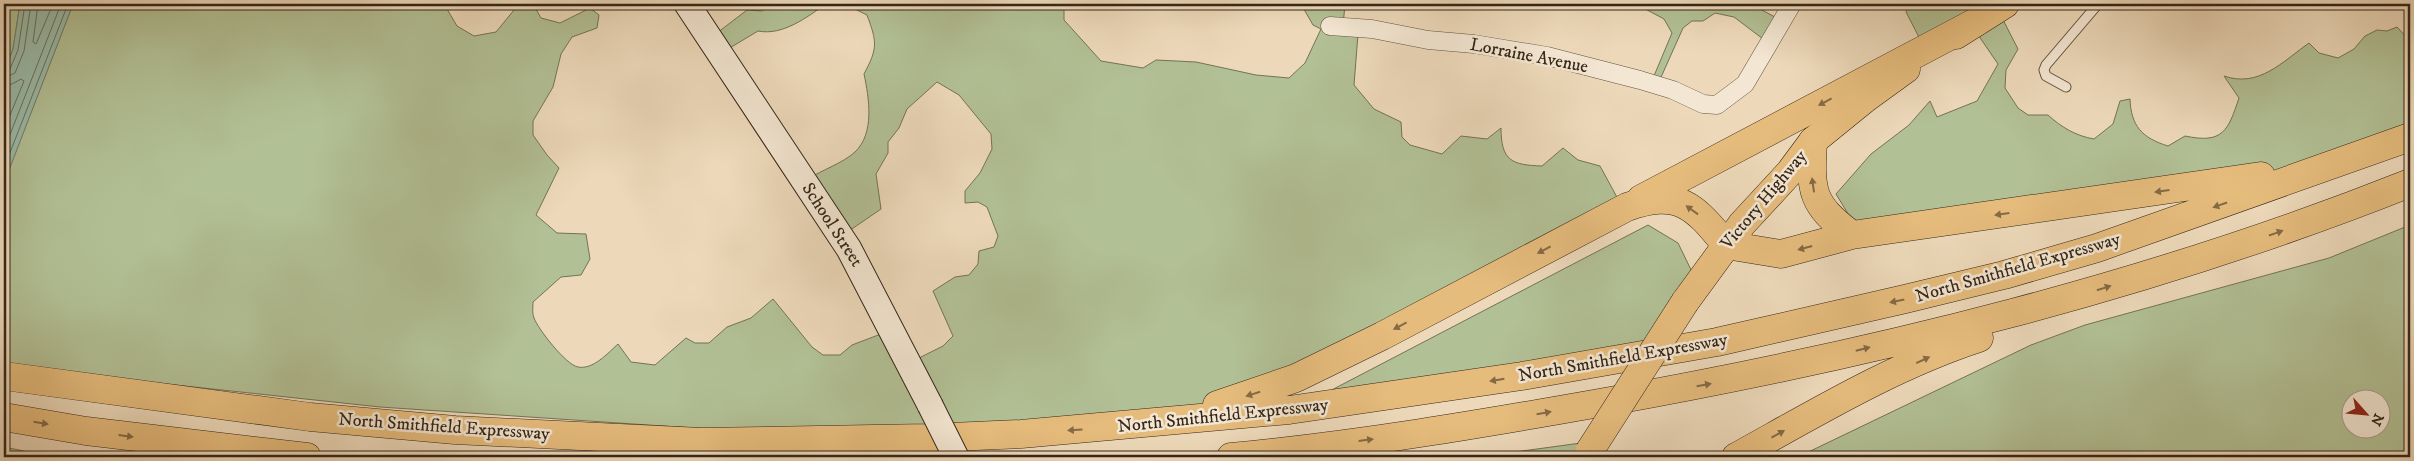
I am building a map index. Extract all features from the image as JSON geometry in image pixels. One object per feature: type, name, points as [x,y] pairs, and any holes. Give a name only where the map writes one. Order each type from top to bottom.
[{"type":"main road","name":"Victory Highway","points":[[1587,455],[1685,302],[1726,245],[1790,172],[1813,142],[1866,98],[2005,4]]},
{"type":"main road","points":[[1112,427],[1202,410],[1296,378],[1382,336],[1976,22]]},
{"type":"main road","name":"North Smithfield Expressway","points":[[4,376],[310,417],[455,430],[701,442],[928,438],[1112,427],[1289,410],[1362,401],[1522,376],[1726,340],[1905,299],[2106,244],[2410,137]]},
{"type":"main road","points":[[1813,142],[1811,168],[1814,196],[1829,217],[1852,235]]},
{"type":"main road","points":[[1627,207],[1660,198],[1680,202],[1700,216],[1726,245],[1781,254],[1852,235],[2233,182],[2365,154]]},
{"type":"main road","points":[[1231,457],[1458,428],[1737,379],[1990,321],[2058,302],[2251,242],[2410,183]]},
{"type":"main road","points":[[1736,457],[1863,388],[1951,347],[1985,336],[2058,302]]},
{"type":"main road","points":[[4,417],[86,431],[307,457]]},
{"type":"main road","points":[[178,442],[220,457]]},
{"type":"street","name":"School Street","points":[[687,4],[849,248],[956,457]]},
{"type":"street","name":"Lorraine Avenue","points":[[1330,26],[1372,29],[1428,40],[1474,44],[1547,56],[1673,90],[1703,104],[1717,105],[1745,84],[1792,4]]},
{"type":"lane","points":[[2066,87],[2046,76],[2044,70],[2046,65],[2098,4]]},
{"type":"shaded area","points":[[4,4],[20,4],[13,49],[4,72]]},
{"type":"shaded area","points":[[73,4],[444,4],[457,26],[474,36],[496,32],[514,10],[512,4],[533,4],[541,18],[560,23],[590,8],[599,15],[597,28],[572,37],[561,54],[553,87],[533,121],[533,135],[559,168],[536,215],[557,233],[586,234],[590,259],[581,275],[561,277],[533,302],[533,315],[553,346],[567,360],[578,367],[589,366],[595,363],[618,344],[631,362],[655,365],[686,338],[695,343],[709,343],[727,327],[751,318],[773,299],[812,347],[823,355],[840,355],[852,345],[894,329],[915,360],[943,346],[953,336],[933,291],[955,277],[969,275],[978,264],[979,251],[994,247],[998,236],[987,207],[978,202],[965,203],[965,191],[980,173],[992,149],[991,134],[959,95],[937,82],[907,109],[899,128],[888,142],[888,153],[876,174],[881,209],[843,235],[808,179],[845,160],[855,152],[866,135],[869,104],[864,74],[874,51],[873,32],[867,15],[845,4],[1064,4],[1064,20],[1101,61],[1143,68],[1156,60],[1196,62],[1256,75],[1289,78],[1305,63],[1321,29],[1313,25],[1301,4],[1345,4],[1343,26],[1358,34],[1354,85],[1374,109],[1401,122],[1402,137],[1410,145],[1442,154],[1461,136],[1487,139],[1501,128],[1503,148],[1510,159],[1523,164],[1542,166],[1563,148],[1578,160],[1600,166],[1619,201],[1332,356],[1213,405],[1142,424],[768,433],[380,407],[4,365],[4,182]]},
{"type":"shaded area","points":[[770,4],[826,4],[794,24],[776,31],[758,31],[723,52],[713,36],[747,10],[762,11]]},
{"type":"shaded area","points":[[1636,4],[1751,4],[1784,22],[1771,45],[1734,17],[1715,13],[1703,21],[1692,21],[1683,28],[1658,84],[1651,83],[1672,33],[1664,19]]},
{"type":"shaded area","points":[[1910,4],[2009,4],[2000,14],[2018,49],[2006,70],[2005,88],[2018,108],[2028,115],[2048,115],[2069,130],[2081,136],[2094,139],[2113,124],[2120,101],[2130,99],[2133,117],[2140,130],[2151,139],[2168,146],[2185,136],[2208,138],[2216,136],[2227,127],[2239,98],[2224,76],[2248,79],[2259,76],[2270,71],[2309,43],[2319,53],[2338,58],[2354,49],[2365,36],[2377,30],[2387,31],[2397,27],[2410,41],[2410,126],[2310,168],[1853,222],[1836,194],[1871,154],[1909,125],[1930,101],[1937,117],[1977,101],[1998,64],[1974,29],[1924,47],[1906,12]]},
{"type":"shaded area","points":[[1648,225],[1678,243],[1695,278],[1649,349],[1322,395]]},
{"type":"shaded area","points":[[2410,225],[2410,457],[1798,457],[2031,345],[2085,325],[2329,258]]},
{"type":"shaded area","points":[[1581,443],[1570,457],[1478,457]]},
{"type":"shaded area","points":[[4,447],[53,457],[4,457]]},
{"type":"water","points":[[20,4],[73,4],[4,183],[4,72],[13,49]]}]
